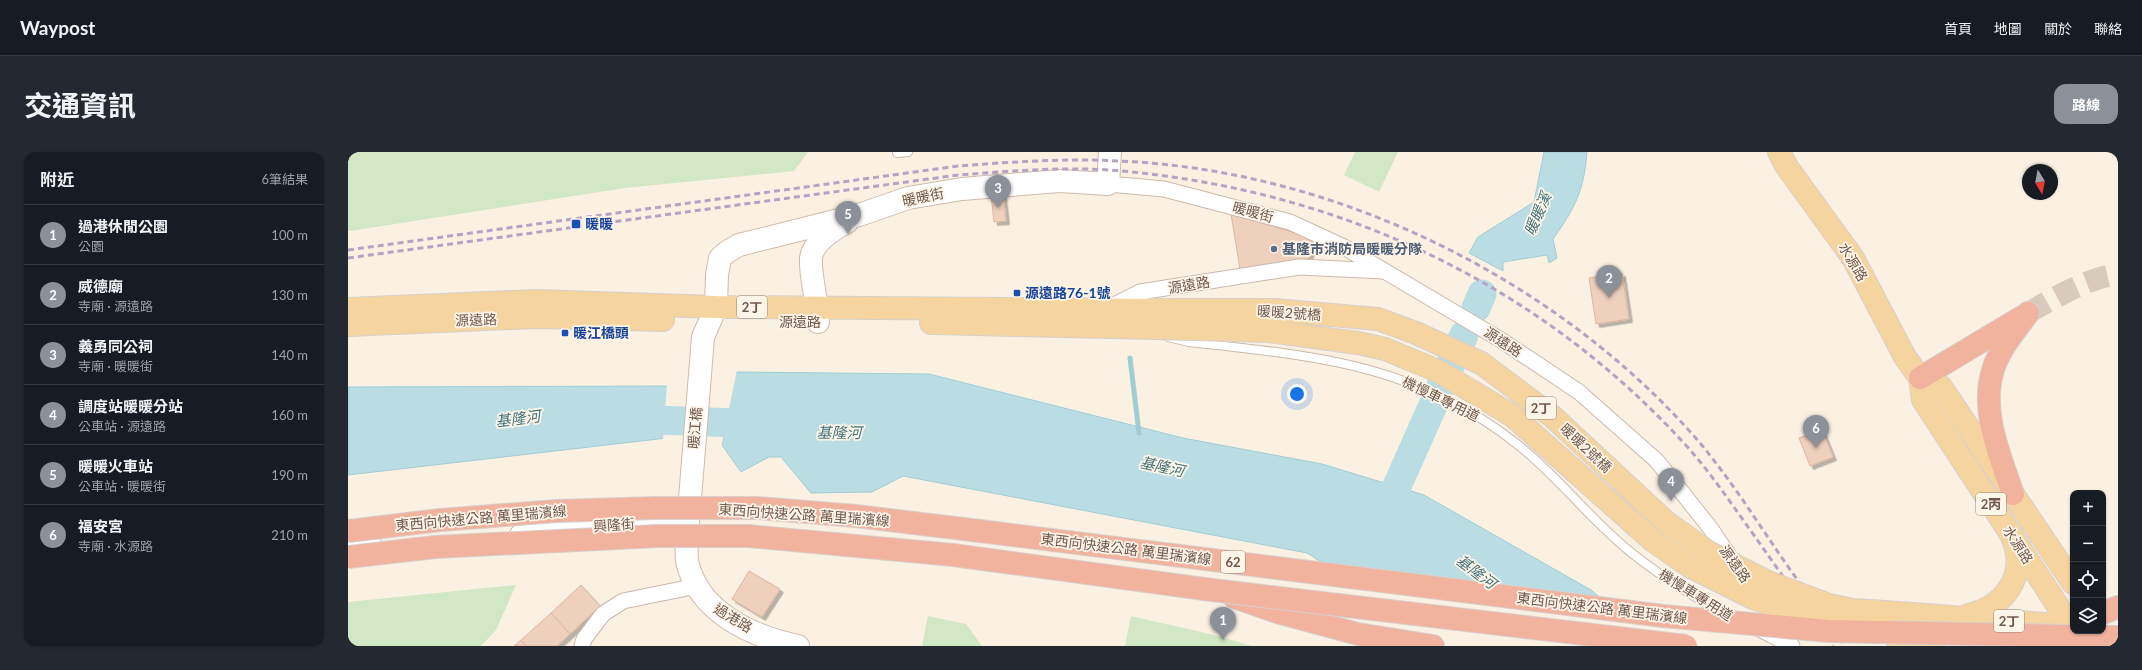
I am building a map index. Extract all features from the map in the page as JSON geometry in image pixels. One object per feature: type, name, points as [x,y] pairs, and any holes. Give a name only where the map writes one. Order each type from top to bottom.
[{"type":"highway","points":[[1920,378],[2028,313],[2000,353],[1993,369],[1990,386],[1991,423],[2013,494]]},
{"type":"highway","name":"東西向快速公路 萬里瑞濱線","points":[[348,531],[440,520],[557,512],[656,508],[757,508],[856,516],[1663,616],[1768,627],[1874,634],[2118,637]]},
{"type":"highway","name":"東西向快速公路 萬里瑞濱線","points":[[348,557],[435,547],[658,536],[748,536],[952,555],[1212,590],[1686,646]]},
{"type":"highway","points":[[1212,590],[1280,613],[1358,634],[1433,646]]},
{"type":"highway","points":[[2106,612],[2118,607]]},
{"type":"highway","points":[[2106,623],[2118,620]]},
{"type":"highway","points":[[1874,634],[2058,623],[2070,625]]},
{"type":"highway","points":[[2106,624],[2118,624]]},
{"type":"main road","name":"水源路","points":[[1779,152],[1787,168],[1853,258],[1905,358],[1920,378],[1923,400],[2070,622]]},
{"type":"main road","name":"源遠路","points":[[348,309],[536,301],[710,322]]},
{"type":"main road","name":"源遠路","points":[[348,325],[535,317],[710,322],[818,315],[1105,309],[1156,319]]},
{"type":"main road","name":"暖暖2號橋","points":[[1156,319],[1274,310],[1378,320],[1416,333],[1481,364],[1553,417],[1666,522],[1708,552],[1768,582],[1829,606],[1854,610],[1944,617]]},
{"type":"main road","name":"源遠路","points":[[818,315],[1121,326],[1156,319]]},
{"type":"main road","name":"暖暖2號橋","points":[[1156,319],[1268,331],[1358,343],[1385,349],[1438,370],[1513,416],[1652,540],[1689,566],[1753,598],[1814,619],[1874,634]]},
{"type":"main road","name":"水源路","points":[[1920,378],[1941,387],[2070,579]]},
{"type":"main road","points":[[1944,617],[1969,615],[1983,611],[1995,605],[2004,596],[2016,573],[2017,558],[2015,544],[2009,531]]},
{"type":"main road","name":"2丁","points":[[1944,617],[2070,626]]},
{"type":"main road","points":[[2106,632],[2115,646]]},
{"type":"main road","name":"2丁","points":[[1874,634],[1934,646]]},
{"type":"main road","name":"水源路","points":[[2077,634],[2084,646]]},
{"type":"street","points":[[1108,184],[1110,152]]},
{"type":"street","name":"暖暖街","points":[[710,322],[720,258],[739,245],[859,215],[908,198],[962,189],[1059,181],[1164,189],[1290,222],[1344,247],[1387,272]]},
{"type":"street","name":"暖暖街","points":[[818,315],[811,258],[821,242],[829,233],[859,215]]},
{"type":"street","name":"源遠路","points":[[1105,309],[1140,292],[1299,267],[1387,272],[1501,340],[1579,392],[1657,461],[1711,529],[1792,646]]},
{"type":"street","name":"暖江橋","points":[[688,518],[710,322]]},
{"type":"street","name":"興隆街","points":[[348,546],[688,518]]},
{"type":"street","name":"過港路","points":[[688,518],[687,561],[697,586],[706,601],[740,625],[781,642],[798,646]]},
{"type":"street","points":[[582,646],[584,640],[603,614],[623,601],[697,586]]},
{"type":"lane","points":[[897,153],[908,152]]},
{"type":"lane","name":"機慢車專用道","points":[[1121,326],[1188,342],[1320,358],[1370,369],[1418,385],[1470,410],[1518,444],[1632,554],[1721,612],[1784,646]]},
{"type":"green space","points":[[348,152],[808,152],[794,171],[625,188],[350,231],[348,230]]},
{"type":"green space","points":[[1355,152],[1398,152],[1379,192],[1344,175]]},
{"type":"green space","points":[[516,585],[496,630],[481,646],[348,646],[348,602]]},
{"type":"green space","points":[[928,616],[966,624],[982,646],[922,646]]},
{"type":"green space","points":[[1131,616],[1214,635],[1252,646],[1125,646]]},
{"type":"water","points":[[1544,152],[1587,152],[1584,178],[1581,188],[1573,208],[1553,239],[1557,258],[1549,263],[1547,255],[1503,262],[1503,271],[1469,253],[1478,237],[1534,202]]},
{"type":"water","name":"基隆河","points":[[736,372],[929,374],[1183,438],[1322,464],[1424,495],[1591,590],[1658,646],[1452,646],[1307,553],[903,476],[872,492],[811,493],[781,457],[769,457],[741,472],[722,445],[726,408]]},
{"type":"water","points":[[674,386],[667,438],[348,475],[348,387]]},
{"type":"pier","points":[[737,370],[721,448],[724,407],[734,372]]},
{"type":"pier","points":[[667,384],[674,384],[676,386],[669,438],[663,440]]},
{"type":"pier","name":"基隆河","points":[[1320,564],[1612,605],[1660,646],[1448,646]]},
{"type":"building","points":[[1003,194],[1006,221],[994,222],[991,195]]},
{"type":"building","name":"基隆市消防局暖暖分隊","points":[[1231,214],[1316,239],[1308,259],[1240,269]]},
{"type":"building","points":[[1622,273],[1629,319],[1596,324],[1589,278]]},
{"type":"building","points":[[1822,430],[1833,457],[1810,466],[1799,438]]},
{"type":"building","points":[[749,571],[780,589],[762,617],[732,599]]},
{"type":"building","points":[[581,585],[600,606],[570,634],[551,613]]},
{"type":"building","points":[[551,613],[570,634],[557,646],[526,646],[521,640]]},
{"type":"building","points":[[521,640],[526,646],[514,646]]},
{"type":"waterway","name":"暖暖溪","points":[[1476,308],[1482,294]]},
{"type":"waterway","name":"暖暖溪","points":[[1441,386],[1464,335]]},
{"type":"waterway","points":[[1130,358],[1139,433]]},
{"type":"waterway","name":"暖暖溪","points":[[1385,513],[1434,403]]},
{"type":"waterway","name":"基隆河","points":[[630,419],[765,424]]},
{"type":"tunnel","points":[[2028,313],[2082,284],[2106,276],[2118,274]]},
{"type":"railway","points":[[348,250],[958,166],[998,163],[1059,160],[1119,161],[1199,169],[1279,185],[1358,210],[1434,242],[1506,281],[1574,327],[1637,379],[1706,450],[1751,511],[1782,558],[1845,646]]},
{"type":"railway","points":[[348,258],[958,175],[1019,171],[1061,169],[1122,171],[1202,182],[1280,199],[1355,223],[1428,254],[1497,291],[1562,334],[1624,384],[1682,441],[1702,464],[1833,646]]},
{"type":"place","name":"義勇同公祠","points":[[998,208]]},
{"type":"place","name":"暖暖","points":[[576,224]]},
{"type":"place","name":"暖暖火車站","points":[[848,234]]},
{"type":"place","name":"基隆市消防局暖暖分隊","points":[[1274,249]]},
{"type":"place","name":"源遠路76-1號","points":[[1017,293]]},
{"type":"place","name":"威德廟","points":[[1609,298]]},
{"type":"place","name":"暖江橋頭","points":[[565,333]]},
{"type":"place","name":"福安宮","points":[[1816,448]]},
{"type":"place","name":"調度站暖暖分站","points":[[1671,501]]},
{"type":"place","name":"過港休閒公園","points":[[1223,640]]}]
